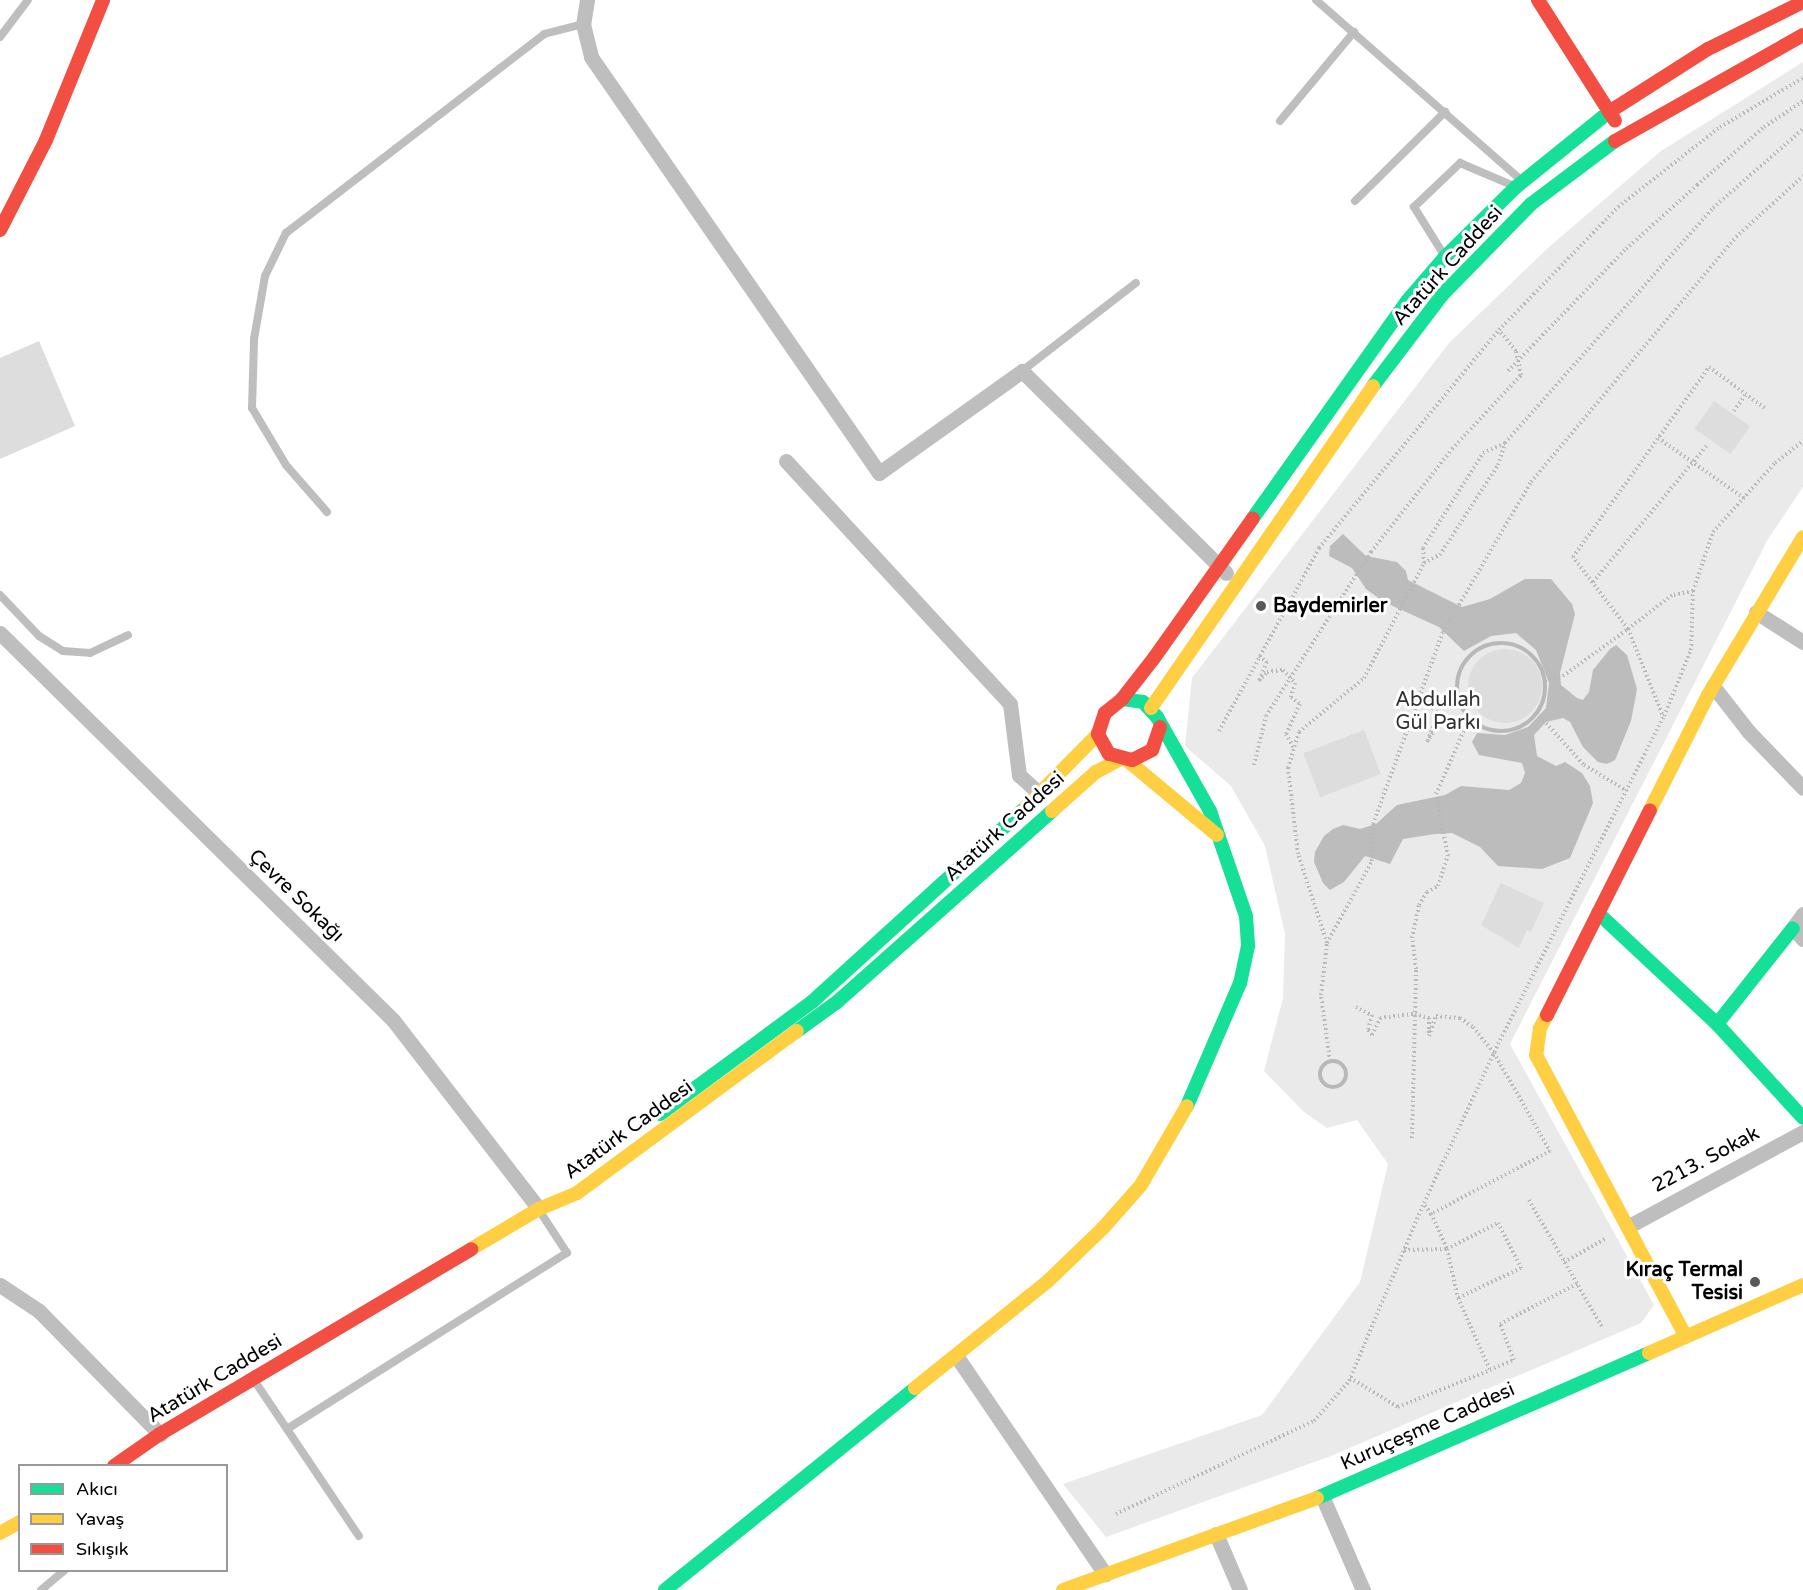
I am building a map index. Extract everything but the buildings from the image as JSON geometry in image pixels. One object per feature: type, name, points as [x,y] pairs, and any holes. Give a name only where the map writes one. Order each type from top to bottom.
[{"type":"main road","points":[[0,230],[46,140],[103,0]]},
{"type":"main road","points":[[1538,0],[1611,110],[1621,136]]},
{"type":"main road","points":[[540,1209],[571,1181],[813,1001],[1040,794],[1098,734],[1105,713],[1122,699],[1407,301],[1445,257],[1519,184],[1611,110],[1707,49],[1803,2]]},
{"type":"main road","name":"Atatürk Caddesi","points":[[1151,708],[1235,582],[1416,325],[1442,295],[1531,204],[1621,136],[1803,35]]},
{"type":"main road","points":[[1685,1335],[1536,1055],[1540,1028],[1713,686],[1803,537]]},
{"type":"main road","points":[[665,1590],[957,1357],[1103,1228],[1159,1159],[1195,1093],[1237,993],[1248,946],[1246,916],[1236,879],[1210,812],[1151,708],[1143,702],[1122,699]]},
{"type":"main road","points":[[1124,760],[1143,757],[1152,750],[1160,727]]},
{"type":"main road","points":[[1098,734],[1109,754],[1124,760],[1218,836]]},
{"type":"main road","name":"Atatürk Caddesi","points":[[117,1464],[160,1434],[540,1209],[577,1193],[837,1002],[1096,772],[1124,760]]},
{"type":"main road","points":[[1598,913],[1717,1024],[1802,1114]]},
{"type":"main road","points":[[1717,1024],[1798,933]]},
{"type":"main road","name":"Kuruçeşme Caddesi","points":[[1071,1589],[1105,1574],[1322,1496],[1803,1285]]},
{"type":"main road","points":[[0,1533],[18,1523]]},
{"type":"street","points":[[587,0],[583,24],[591,57],[879,473],[1022,371],[1235,582]]},
{"type":"street","points":[[786,461],[1010,704],[1019,776],[1040,794]]},
{"type":"street","points":[[1756,612],[1803,642]]},
{"type":"street","name":"Çevre Sokağı","points":[[0,633],[393,1020],[540,1209]]},
{"type":"street","points":[[1713,686],[1748,731],[1803,788]]},
{"type":"street","points":[[1798,933],[1803,914]]},
{"type":"street","name":"2213. Sokak","points":[[1629,1226],[1803,1132]]},
{"type":"street","points":[[0,1285],[39,1311],[160,1434]]},
{"type":"street","points":[[957,1357],[1105,1574]]},
{"type":"street","points":[[1322,1496],[1363,1590]]},
{"type":"street","points":[[1216,1534],[1240,1590]]},
{"type":"lane","points":[[0,37],[28,0]]},
{"type":"lane","points":[[1316,0],[1445,112],[1519,184]]},
{"type":"lane","points":[[327,512],[286,465],[252,408],[254,339],[266,276],[286,233],[544,34],[583,24]]},
{"type":"lane","points":[[1280,122],[1354,32]]},
{"type":"lane","points":[[1355,201],[1445,112]]},
{"type":"lane","points":[[1445,257],[1414,207],[1460,163],[1519,184]]},
{"type":"lane","points":[[1022,371],[1136,283]]},
{"type":"lane","points":[[0,595],[39,636],[63,651],[90,652],[128,635]]},
{"type":"lane","points":[[287,1429],[567,1253],[540,1209]]},
{"type":"lane","points":[[253,1379],[359,1536]]},
{"type":"lane","points":[[41,1590],[63,1572]]},
{"type":"path","points":[[1220,731],[1319,549],[1499,330],[1618,207],[1719,127],[1803,78]]},
{"type":"path","points":[[1508,371],[1697,185],[1764,127],[1803,101]]},
{"type":"path","points":[[1327,943],[1298,854],[1288,768],[1299,732],[1364,678],[1401,614],[1425,563],[1423,548],[1483,453],[1505,442],[1713,208],[1803,129]]},
{"type":"path","points":[[1330,1061],[1321,995],[1327,943],[1372,861],[1373,824],[1443,632],[1458,602],[1531,482],[1736,237],[1803,176]]},
{"type":"path","points":[[1254,765],[1266,716],[1371,552],[1452,449],[1521,375],[1516,351],[1499,330]]},
{"type":"path","points":[[1664,716],[1628,629],[1573,557],[1709,367],[1766,409]]},
{"type":"path","points":[[1734,411],[1746,394]]},
{"type":"path","points":[[1658,438],[1744,498]]},
{"type":"path","points":[[1116,1514],[1314,1420],[1350,1378],[1424,1203],[1494,1053],[1664,716],[1691,650],[1693,591],[1713,532],[1775,463],[1803,441]]},
{"type":"path","points":[[1425,563],[1440,555],[1498,465],[1505,442]]},
{"type":"path","points":[[1593,582],[1708,444]]},
{"type":"path","points":[[1545,680],[1563,676],[1672,595],[1693,591]]},
{"type":"path","points":[[1501,642],[1516,644],[1539,663],[1545,680],[1546,693],[1537,713],[1518,729],[1503,732],[1489,730],[1471,720],[1459,702],[1456,688],[1461,668],[1474,651],[1501,642]]},
{"type":"path","points":[[1259,656],[1267,662],[1259,681],[1272,670],[1283,670],[1292,676],[1295,683],[1291,697],[1300,704],[1286,734],[1294,749]]},
{"type":"path","points":[[1420,693],[1438,714],[1427,742],[1444,716],[1466,726]]},
{"type":"path","points":[[1537,713],[1584,765],[1627,791]]},
{"type":"path","points":[[1412,1138],[1415,1014],[1412,938],[1419,905],[1427,892],[1438,886],[1448,856],[1442,835],[1436,794],[1466,726],[1471,720]]},
{"type":"path","points":[[1356,1006],[1372,1015],[1368,1030],[1372,1035],[1380,1018],[1415,1014],[1429,1018],[1429,1036],[1436,1016],[1460,1018],[1473,1027],[1494,1053],[1550,1151],[1431,1214]]},
{"type":"path","points":[[1330,1061],[1341,1063],[1346,1070],[1346,1079],[1336,1088],[1327,1087],[1319,1076],[1321,1068],[1330,1061]]},
{"type":"path","points":[[1529,1200],[1602,1327]]},
{"type":"path","points":[[1424,1203],[1447,1249],[1458,1298],[1490,1370]]},
{"type":"path","points":[[1404,1250],[1447,1249],[1498,1223],[1521,1268],[1458,1298]]},
{"type":"path","points":[[1564,1262],[1605,1239]]},
{"type":"path","points":[[1350,1378],[1398,1407],[1490,1370],[1514,1360],[1500,1324],[1577,1284]]},
{"type":"green space","name":"Abdullah Gül Parkı","points":[[1803,62],[1803,487],[1768,539],[1510,1044],[1654,1305],[1641,1323],[1331,1456],[1106,1537],[1063,1484],[1262,1415],[1360,1282],[1388,1164],[1357,1120],[1327,1128],[1304,1112],[1264,1071],[1283,998],[1285,934],[1265,846],[1231,786],[1185,746],[1192,678],[1449,343],[1549,247],[1661,151]]},
{"type":"shaded area","points":[[1343,534],[1366,556],[1397,562],[1406,571],[1408,580],[1462,607],[1490,599],[1525,579],[1551,579],[1572,604],[1575,614],[1560,673],[1561,685],[1577,698],[1583,700],[1589,692],[1593,670],[1610,649],[1616,645],[1627,655],[1637,689],[1631,721],[1615,760],[1607,764],[1598,762],[1583,747],[1570,722],[1563,718],[1546,722],[1534,735],[1537,756],[1556,766],[1565,762],[1582,773],[1590,786],[1593,803],[1570,858],[1542,869],[1498,866],[1480,847],[1452,833],[1435,834],[1403,839],[1390,864],[1365,856],[1344,882],[1330,890],[1323,883],[1314,862],[1315,852],[1324,836],[1333,829],[1343,825],[1360,829],[1376,824],[1397,805],[1445,795],[1461,786],[1509,790],[1521,783],[1525,773],[1522,763],[1479,755],[1472,742],[1477,733],[1505,735],[1528,727],[1546,708],[1549,683],[1536,650],[1516,633],[1491,636],[1464,651],[1439,627],[1384,602],[1366,589],[1352,568],[1329,556],[1330,546]]},
{"type":"traffic: fast","points":[[1253,518],[1407,301],[1445,257],[1516,187],[1609,112]]},
{"type":"traffic: fast","points":[[1373,386],[1442,295],[1531,204],[1615,141]]},
{"type":"traffic: fast","points":[[1122,699],[1143,702],[1157,717],[1210,811],[1246,916],[1248,946],[1240,983],[1187,1106]]},
{"type":"traffic: fast","points":[[660,1114],[813,1001],[1026,807]]},
{"type":"traffic: fast","points":[[797,1031],[837,1002],[1052,811]]},
{"type":"traffic: fast","points":[[1598,913],[1717,1024],[1803,1118]]},
{"type":"traffic: fast","points":[[1717,1024],[1793,928]]},
{"type":"traffic: fast","points":[[1317,1498],[1649,1353]]},
{"type":"traffic: fast","points":[[665,1590],[915,1388]]},
{"type":"traffic: slow","points":[[1151,708],[1373,386]]},
{"type":"traffic: slow","points":[[1650,810],[1708,695],[1803,537]]},
{"type":"traffic: slow","points":[[1026,807],[1098,734]]},
{"type":"traffic: slow","points":[[1052,811],[1096,772],[1120,759]]},
{"type":"traffic: slow","points":[[1127,760],[1217,835]]},
{"type":"traffic: slow","points":[[1547,1015],[1540,1028],[1536,1055],[1685,1335]]},
{"type":"traffic: slow","points":[[471,1249],[539,1209],[577,1193],[797,1031]]},
{"type":"traffic: slow","points":[[915,1388],[1048,1281],[1103,1228],[1141,1185],[1187,1106]]},
{"type":"traffic: slow","points":[[1649,1353],[1803,1285]]},
{"type":"traffic: slow","points":[[1063,1590],[1317,1498]]},
{"type":"traffic: slow","points":[[0,1533],[18,1523]]},
{"type":"traffic: jam","points":[[0,230],[46,140],[103,0]]},
{"type":"traffic: jam","points":[[1538,0],[1615,121]]},
{"type":"traffic: jam","points":[[1609,112],[1708,49],[1803,2]]},
{"type":"traffic: jam","points":[[1615,141],[1803,35]]},
{"type":"traffic: jam","points":[[1160,727],[1152,750],[1132,760],[1109,754],[1098,734],[1105,713],[1122,699],[1154,658],[1253,518]]},
{"type":"traffic: jam","points":[[1547,1015],[1650,810]]},
{"type":"traffic: jam","points":[[117,1464],[160,1434],[471,1249]]},
{"type":"place","name":"Baydemirler","points":[[1261,606]]},
{"type":"place","name":"Kıraç Termal Tesisi","points":[[1755,1282]]}]
